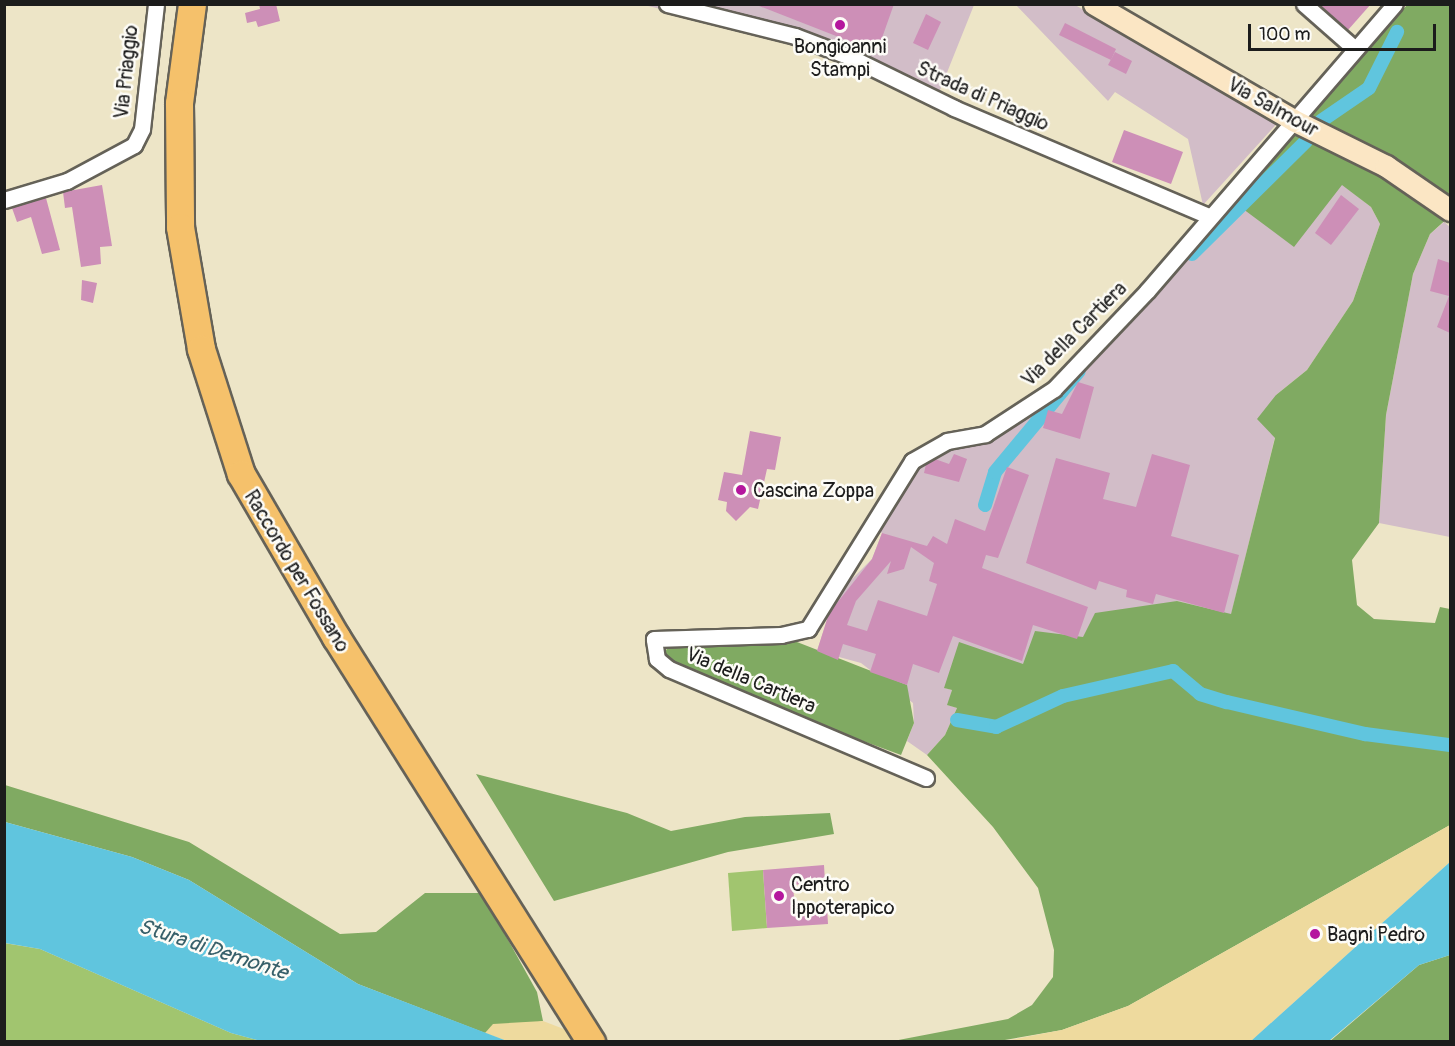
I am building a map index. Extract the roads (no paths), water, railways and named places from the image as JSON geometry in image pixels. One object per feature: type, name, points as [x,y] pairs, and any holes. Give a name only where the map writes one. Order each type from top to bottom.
[{"type":"highway","name":"Raccordo per Fossano","points":[[192,4],[178,104],[178,198],[190,300],[220,412],[260,513],[591,1041]]},
{"type":"main road","name":"Via Salmour","points":[[1094,4],[1293,120],[1386,166],[1450,210]]},
{"type":"street","name":"Via Priaggio","points":[[4,200],[67,181],[135,145],[145,109],[156,4]]},
{"type":"street","name":"Strada di Priaggio","points":[[667,4],[828,49],[1209,216]]},
{"type":"street","points":[[1304,4],[1355,49]]},
{"type":"street","name":"Via della Cartiera","points":[[926,778],[669,669],[657,659],[654,639],[781,635],[808,629],[912,461],[946,441],[985,434],[1054,389],[1395,4]]},
{"type":"water","name":"Stura di Demonte","points":[[5,822],[132,857],[189,880],[358,984],[507,1041],[261,1041],[231,1033],[40,949],[5,943]]},
{"type":"water","points":[[1450,862],[1450,955],[1419,965],[1329,1041],[1251,1041]]},
{"type":"waterway","points":[[1321,121],[1369,88],[1397,32]]},
{"type":"waterway","points":[[1192,254],[1306,141]]},
{"type":"waterway","points":[[985,505],[995,472],[1079,371]]},
{"type":"waterway","points":[[957,720],[996,727],[1063,696],[1173,671],[1200,694],[1227,702],[1365,734],[1450,745]]},
{"type":"place","name":"Bongioanni Stampi","points":[[840,25]]},
{"type":"place","name":"Cascina Zoppa","points":[[741,490]]},
{"type":"place","name":"Centro Ippoterapico","points":[[779,896]]},
{"type":"place","name":"Bagni Pedro","points":[[1315,934]]}]
